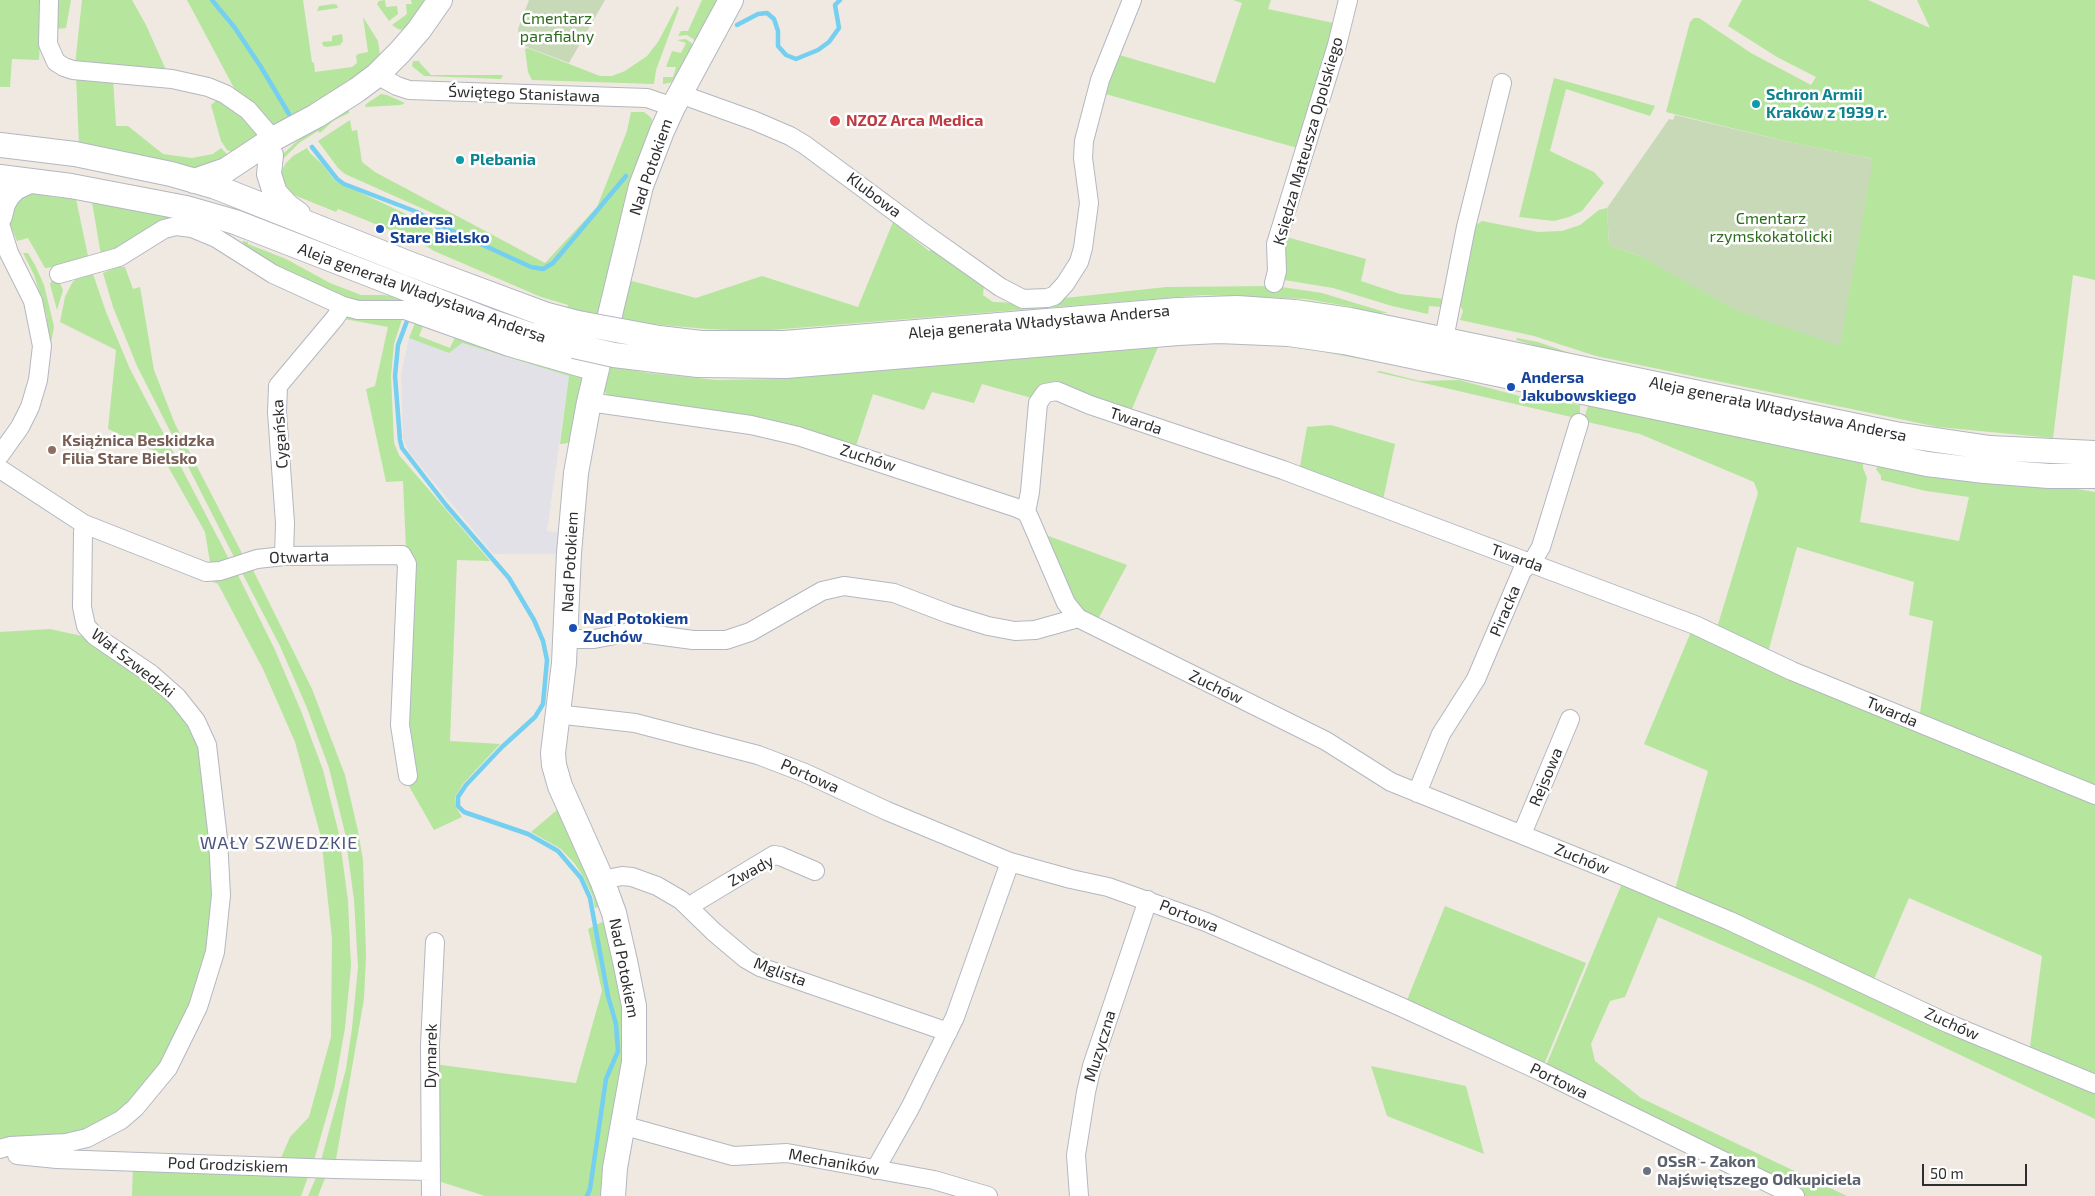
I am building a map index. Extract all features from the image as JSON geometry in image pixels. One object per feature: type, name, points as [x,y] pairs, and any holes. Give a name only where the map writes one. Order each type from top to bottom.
[{"type":"main road","points":[[186,208],[224,190],[272,147],[377,75],[419,30],[440,0]]},
{"type":"main road","name":"Nad Potokiem","points":[[613,1196],[615,1168],[634,1062],[634,1006],[620,938],[602,880],[564,797],[556,776],[553,753],[565,639],[569,553],[576,473],[589,402],[641,186],[662,131],[676,101],[731,0]]},
{"type":"main road","name":"Aleja generała Władysława Andersa","points":[[0,146],[74,154],[163,172],[224,190],[517,304],[576,335]]},
{"type":"main road","points":[[194,181],[212,176],[272,147]]},
{"type":"main road","points":[[272,147],[269,174],[274,192],[287,206],[316,227]]},
{"type":"main road","points":[[235,222],[227,206],[224,190],[228,177],[240,162]]},
{"type":"main road","name":"Aleja generała Władysława Andersa","points":[[0,177],[112,193],[186,208],[235,222],[487,320],[531,335],[576,335],[657,349],[698,365],[786,366],[1178,333],[1220,331],[1289,334],[1344,342],[1928,464],[2003,473],[2048,476],[2095,476]]},
{"type":"main road","points":[[0,216],[8,195],[15,188],[30,181]]},
{"type":"main road","name":"Aleja generała Władysława Andersa","points":[[657,349],[701,342],[785,343],[1178,310],[1237,308],[1296,312],[1350,320],[1444,339],[1895,434],[1990,448],[2095,453]]},
{"type":"street","points":[[49,0],[48,44],[56,62],[73,70],[172,79],[208,87],[233,99],[248,110],[272,147]]},
{"type":"street","name":"Klubowa","points":[[676,101],[776,129],[806,145],[929,237],[1015,296],[1023,299],[1041,300],[1054,296],[1060,291],[1079,262],[1086,234],[1089,203],[1083,158],[1088,122],[1100,80],[1132,0]]},
{"type":"street","name":"Księdza Mateusza Opolskiego","points":[[1274,283],[1276,244],[1337,45],[1348,0]]},
{"type":"street","name":"Świętego Stanisława","points":[[377,75],[409,90],[647,98],[676,101]]},
{"type":"street","points":[[1444,339],[1466,227],[1502,83]]},
{"type":"street","points":[[0,224],[5,249],[33,301],[42,346],[38,380],[32,402],[20,427],[0,455]]},
{"type":"street","points":[[59,274],[119,257],[170,226],[182,226],[198,230],[216,238],[273,274],[343,306],[358,310],[405,310],[510,348],[596,372]]},
{"type":"street","name":"Cygańska","points":[[284,556],[285,523],[277,403],[278,386],[343,306]]},
{"type":"street","name":"Twarda","points":[[1026,512],[1030,492],[1038,403],[1045,393],[1052,390],[1057,391],[1090,405],[1283,470],[1694,625],[1792,671],[2095,795]]},
{"type":"street","name":"Zuchów","points":[[589,402],[751,425],[798,436],[1026,512],[1066,603],[1078,618],[1326,741],[1391,782],[1522,834],[1730,921],[1946,1023],[2095,1084]]},
{"type":"street","name":"Piracka","points":[[1417,793],[1441,734],[1476,679],[1522,571],[1540,547],[1579,423]]},
{"type":"street","name":"Otwarta","points":[[0,469],[84,524],[206,572],[220,571],[257,559],[284,556],[397,554],[406,559],[400,725],[408,776]]},
{"type":"street","name":"Wał Szwedzki","points":[[0,1151],[10,1146],[66,1143],[87,1138],[121,1120],[135,1108],[168,1068],[198,1007],[215,952],[220,895],[218,839],[207,745],[196,721],[177,697],[152,674],[95,636],[86,626],[82,607],[82,534],[84,524]]},
{"type":"street","points":[[565,639],[594,639],[625,633],[641,633],[693,640],[726,640],[750,632],[822,591],[844,586],[894,593],[949,614],[988,626],[1015,631],[1035,630],[1078,618]]},
{"type":"street","name":"Portowa","points":[[556,714],[635,723],[758,755],[805,773],[887,811],[1010,862],[1108,887],[1206,922],[1446,1027],[1795,1196]]},
{"type":"street","name":"Rejsowa","points":[[1522,834],[1570,719]]},
{"type":"street","name":"Zwady","points":[[691,908],[696,902],[774,855],[815,871]]},
{"type":"street","points":[[875,1170],[948,1032],[962,1000],[1010,862]]},
{"type":"street","name":"Mglista","points":[[602,880],[622,876],[638,879],[670,892],[691,908],[714,932],[746,959],[760,967],[948,1032]]},
{"type":"street","name":"Muzyczna","points":[[1079,1196],[1076,1155],[1092,1066],[1148,900]]},
{"type":"street","name":"Dymarek","points":[[431,1171],[430,1045],[435,942]]},
{"type":"street","name":"Mechaników","points":[[622,1126],[733,1156],[786,1153],[934,1180],[988,1196]]},
{"type":"street","name":"Pod Grodziskiem","points":[[0,1151],[57,1159],[431,1171]]},
{"type":"street","points":[[431,1171],[431,1196]]},
{"type":"shaded area","points":[[409,338],[449,352],[461,343],[569,376],[547,531],[560,533],[559,554],[493,554],[409,452],[403,438],[401,374]]},
{"type":"green space","points":[[0,0],[42,0],[39,60],[12,59],[10,87],[0,87]]},
{"type":"green space","points":[[55,0],[71,0],[66,28],[56,29]]},
{"type":"green space","points":[[82,0],[132,0],[146,25],[166,70],[75,65]]},
{"type":"green space","points":[[187,0],[303,0],[315,72],[352,67],[357,63],[356,56],[358,54],[368,52],[363,17],[378,41],[380,55],[382,55],[355,80],[279,126],[271,125],[234,88]]},
{"type":"green space","points":[[385,0],[386,7],[397,6],[398,14],[389,21],[377,4],[379,1]]},
{"type":"green space","points":[[411,0],[426,0],[408,25],[401,30],[398,29],[392,25],[407,14],[406,4],[412,4]]},
{"type":"green space","name":"Cmentarz parafialny","points":[[529,0],[605,0],[569,63],[519,44],[518,29]]},
{"type":"green space","points":[[702,0],[717,0],[696,41],[687,35],[678,36],[681,31],[688,31]]},
{"type":"green space","points":[[1233,0],[1271,0],[1268,9],[1338,24],[1301,149],[1102,93],[1116,54],[1215,83],[1242,3]]},
{"type":"green space","points":[[1742,0],[1868,0],[1930,28],[1917,0],[2095,0],[2095,280],[2073,275],[2053,438],[1938,427],[1596,356],[1534,336],[1460,320],[1463,311],[1461,307],[1456,306],[1473,230],[1482,221],[1538,232],[1562,231],[1580,225],[1599,210],[1607,208],[1609,245],[1640,256],[1873,159],[1793,143],[1666,112],[1690,22],[1694,18],[1699,18],[1751,53],[1811,85],[1816,77],[1777,57],[1728,26]]},
{"type":"green space","points":[[334,4],[338,8],[317,11],[319,6]]},
{"type":"green space","points":[[677,6],[679,8],[656,70],[654,84],[532,80],[528,72],[525,49],[528,48],[600,76],[612,76],[625,71],[647,56],[658,42]]},
{"type":"green space","points":[[342,34],[343,41],[340,45],[323,46],[322,42],[332,41],[332,36]]},
{"type":"green space","points":[[686,39],[694,45],[674,82],[663,84],[663,77],[673,77],[676,67],[666,67],[672,51],[681,53],[686,43],[677,40]]},
{"type":"green space","points":[[413,61],[420,61],[431,75],[503,75],[501,79],[424,76],[412,66]]},
{"type":"green space","points":[[76,74],[113,78],[116,126],[128,126],[163,154],[192,158],[213,154],[221,148],[229,156],[200,171],[106,152],[106,147],[79,146]]},
{"type":"green space","points":[[1554,78],[1655,106],[1650,116],[1566,89],[1550,151],[1594,172],[1604,183],[1582,211],[1569,217],[1554,221],[1519,217]]},
{"type":"green space","points":[[381,94],[405,103],[401,105],[365,107],[366,104]]},
{"type":"green space","points":[[218,99],[224,100],[258,129],[258,137],[234,153],[227,150],[221,141],[211,105]]},
{"type":"green space","points":[[345,109],[349,110],[349,113],[333,121],[320,133],[318,131],[299,143],[281,161],[278,161],[296,142]]},
{"type":"green space","points":[[631,112],[644,112],[652,119],[628,186],[598,316],[567,309],[568,305],[541,297],[434,251],[418,241],[338,209],[336,212],[294,195],[285,185],[282,178],[282,170],[286,163],[293,156],[307,148],[335,181],[430,225],[434,231],[434,237],[451,244],[450,232],[446,222],[437,215],[345,174],[338,168],[318,141],[350,120],[352,131],[357,130],[362,162],[375,172],[545,263],[597,207],[627,131]]},
{"type":"green space","name":"Cmentarz rzymskokatolicki","points":[[1675,115],[1793,143],[1873,159],[1840,346],[1737,311],[1640,256],[1609,245],[1607,208],[1669,119],[1673,120]]},
{"type":"green space","points":[[29,192],[50,193],[51,197],[76,199],[88,256],[85,258],[86,261],[54,269],[53,267],[45,268],[28,238],[17,241],[7,218],[8,208]]},
{"type":"green space","points":[[115,201],[207,226],[101,255],[92,202],[110,206]]},
{"type":"green space","points":[[893,222],[929,251],[934,248],[984,285],[983,295],[993,302],[1042,304],[1056,299],[1166,287],[1275,286],[1322,293],[1388,313],[1361,313],[1305,304],[1246,300],[1204,300],[817,333],[759,336],[707,334],[651,328],[650,326],[619,320],[628,280],[696,298],[762,276],[858,307]],"holes":[[[1204,295],[1306,299],[1364,309],[1305,300],[1204,297],[759,332],[707,331],[650,325],[759,331]]]},
{"type":"green space","points":[[1283,236],[1366,259],[1361,281],[1400,294],[1446,299],[1441,307],[1429,306],[1428,314],[1392,306],[1333,288],[1278,279]]},
{"type":"green space","points":[[243,241],[286,259],[330,283],[361,295],[394,296],[420,306],[357,304],[240,249]]},
{"type":"green space","points":[[23,253],[28,253],[44,285],[52,318],[54,327],[48,359],[47,317],[34,275]]},
{"type":"green space","points":[[117,267],[125,267],[133,289],[140,287],[154,370],[175,424],[245,559],[236,561],[137,366],[113,307],[103,273]]},
{"type":"green space","points":[[93,274],[106,312],[130,369],[231,563],[211,568],[205,532],[161,454],[108,429],[116,350],[60,322],[65,297],[72,283],[76,279]]},
{"type":"green space","points":[[53,277],[58,279],[63,290],[57,310],[50,284]]},
{"type":"green space","points":[[395,314],[425,321],[419,336],[450,348],[456,335],[578,372],[583,380],[569,443],[560,444],[569,376],[462,343],[449,353],[409,338],[415,323],[402,319],[394,344],[391,376],[394,443],[399,455],[490,561],[457,560],[450,741],[500,744],[463,784],[455,797],[456,807],[462,817],[434,830],[406,781],[403,725],[406,549],[403,481],[386,482],[366,389],[375,386],[388,327],[339,318],[342,315]]},
{"type":"green space","points":[[1517,338],[1538,342],[1587,359],[1549,350],[1516,340]]},
{"type":"green space","points":[[1271,343],[1317,345],[1418,367],[1426,371],[1275,345]]},
{"type":"green space","points":[[1158,347],[1129,416],[1068,390],[1035,399],[982,384],[974,403],[932,392],[924,410],[873,394],[855,449],[609,397],[604,391],[610,366],[648,373],[717,380],[773,379]]},
{"type":"green space","points":[[1380,371],[1420,381],[1459,380],[1523,397],[1580,405],[1580,419],[1376,372]]},
{"type":"green space","points":[[1592,404],[1863,460],[1863,468],[1867,478],[1860,522],[1959,541],[1969,497],[1926,491],[1881,480],[1881,476],[1876,469],[1879,465],[2047,484],[2095,492],[2095,792],[1919,720],[1933,621],[1909,615],[1914,582],[1797,547],[1767,656],[1716,631],[1758,493],[1754,482],[1640,434],[1583,421],[1588,406]]},
{"type":"green space","points":[[1331,425],[1395,444],[1383,500],[1299,472],[1307,427]]},
{"type":"green space","points":[[1043,534],[1127,565],[1096,623],[1080,614]]},
{"type":"green space","points":[[250,564],[312,689],[345,775],[363,860],[366,956],[364,999],[335,1165],[320,1164],[346,1069],[358,967],[354,900],[345,833],[329,768],[307,708],[280,646],[239,567]]},
{"type":"green space","points":[[235,569],[275,650],[323,770],[339,834],[348,901],[351,966],[345,1028],[334,1090],[313,1164],[246,1163],[240,1157],[281,1158],[290,1137],[309,1117],[331,1037],[332,938],[321,837],[295,742],[263,669],[218,584],[203,577]]},
{"type":"green space","points":[[1693,627],[2095,799],[2095,1081],[2029,1054],[2042,956],[1909,898],[1872,984],[1674,893],[1708,771],[1644,744]]},
{"type":"green space","points":[[50,629],[82,636],[112,651],[176,700],[204,749],[216,924],[179,1040],[139,1098],[88,1133],[0,1146],[0,632]]},
{"type":"green space","points":[[557,810],[593,888],[599,907],[595,908],[593,897],[575,864],[561,849],[531,832]]},
{"type":"green space","points":[[1623,881],[2095,1088],[2095,1119],[1811,984],[1658,917],[1625,997],[1610,1001],[1591,1044],[1595,1061],[1641,1098],[1847,1196],[1803,1196],[1545,1068]]},
{"type":"green space","points":[[1445,906],[1586,963],[1543,1067],[1442,1019],[1432,1010],[1405,1005]]},
{"type":"green space","points":[[602,922],[608,926],[618,965],[626,1041],[605,1196],[485,1196],[435,1180],[434,1064],[576,1083],[602,991],[588,929]]},
{"type":"green space","points":[[1371,1066],[1466,1086],[1484,1154],[1387,1116]]},
{"type":"green space","points":[[133,1164],[309,1174],[301,1196],[132,1196]]},
{"type":"green space","points":[[318,1173],[327,1173],[318,1196],[308,1196]]},
{"type":"waterway","points":[[212,0],[235,28],[289,114]]},
{"type":"waterway","points":[[737,25],[758,14],[767,13],[774,19],[778,31],[778,46],[786,55],[796,59],[818,50],[829,42],[839,28],[835,5],[840,0]]},
{"type":"waterway","points":[[312,147],[337,179],[344,184],[417,212],[435,223],[440,232],[441,240]]},
{"type":"waterway","points":[[435,223],[531,267],[543,269],[553,263],[626,176]]},
{"type":"waterway","points":[[407,321],[398,345],[395,376],[402,448],[446,505],[509,578],[534,620],[543,641],[547,660],[543,704],[535,717],[502,747],[466,785],[458,797],[458,806],[464,812],[528,834],[558,851],[581,878],[590,898],[608,996],[616,1024],[618,1051],[606,1079],[590,1189],[587,1196]]},
{"type":"place","name":"Schron Armii Kraków z 1939 r.","points":[[1756,104]]},
{"type":"place","name":"NZOZ Arca Medica","points":[[835,121]]},
{"type":"place","name":"Plebania","points":[[460,160]]},
{"type":"place","name":"Andersa Stare Bielsko","points":[[380,229]]},
{"type":"place","name":"Andersa Jakubowskiego","points":[[1511,387]]},
{"type":"place","name":"Książnica Beskidzka Filia Stare Bielsko","points":[[52,450]]},
{"type":"place","name":"Nad Potokiem Zuchów","points":[[573,628]]},
{"type":"place","name":"OSsR - Zakon Najświętszego Odkupiciela","points":[[1647,1171]]},
{"type":"district","name":"WAŁY SZWEDZKIE","points":[[279,843]]}]
